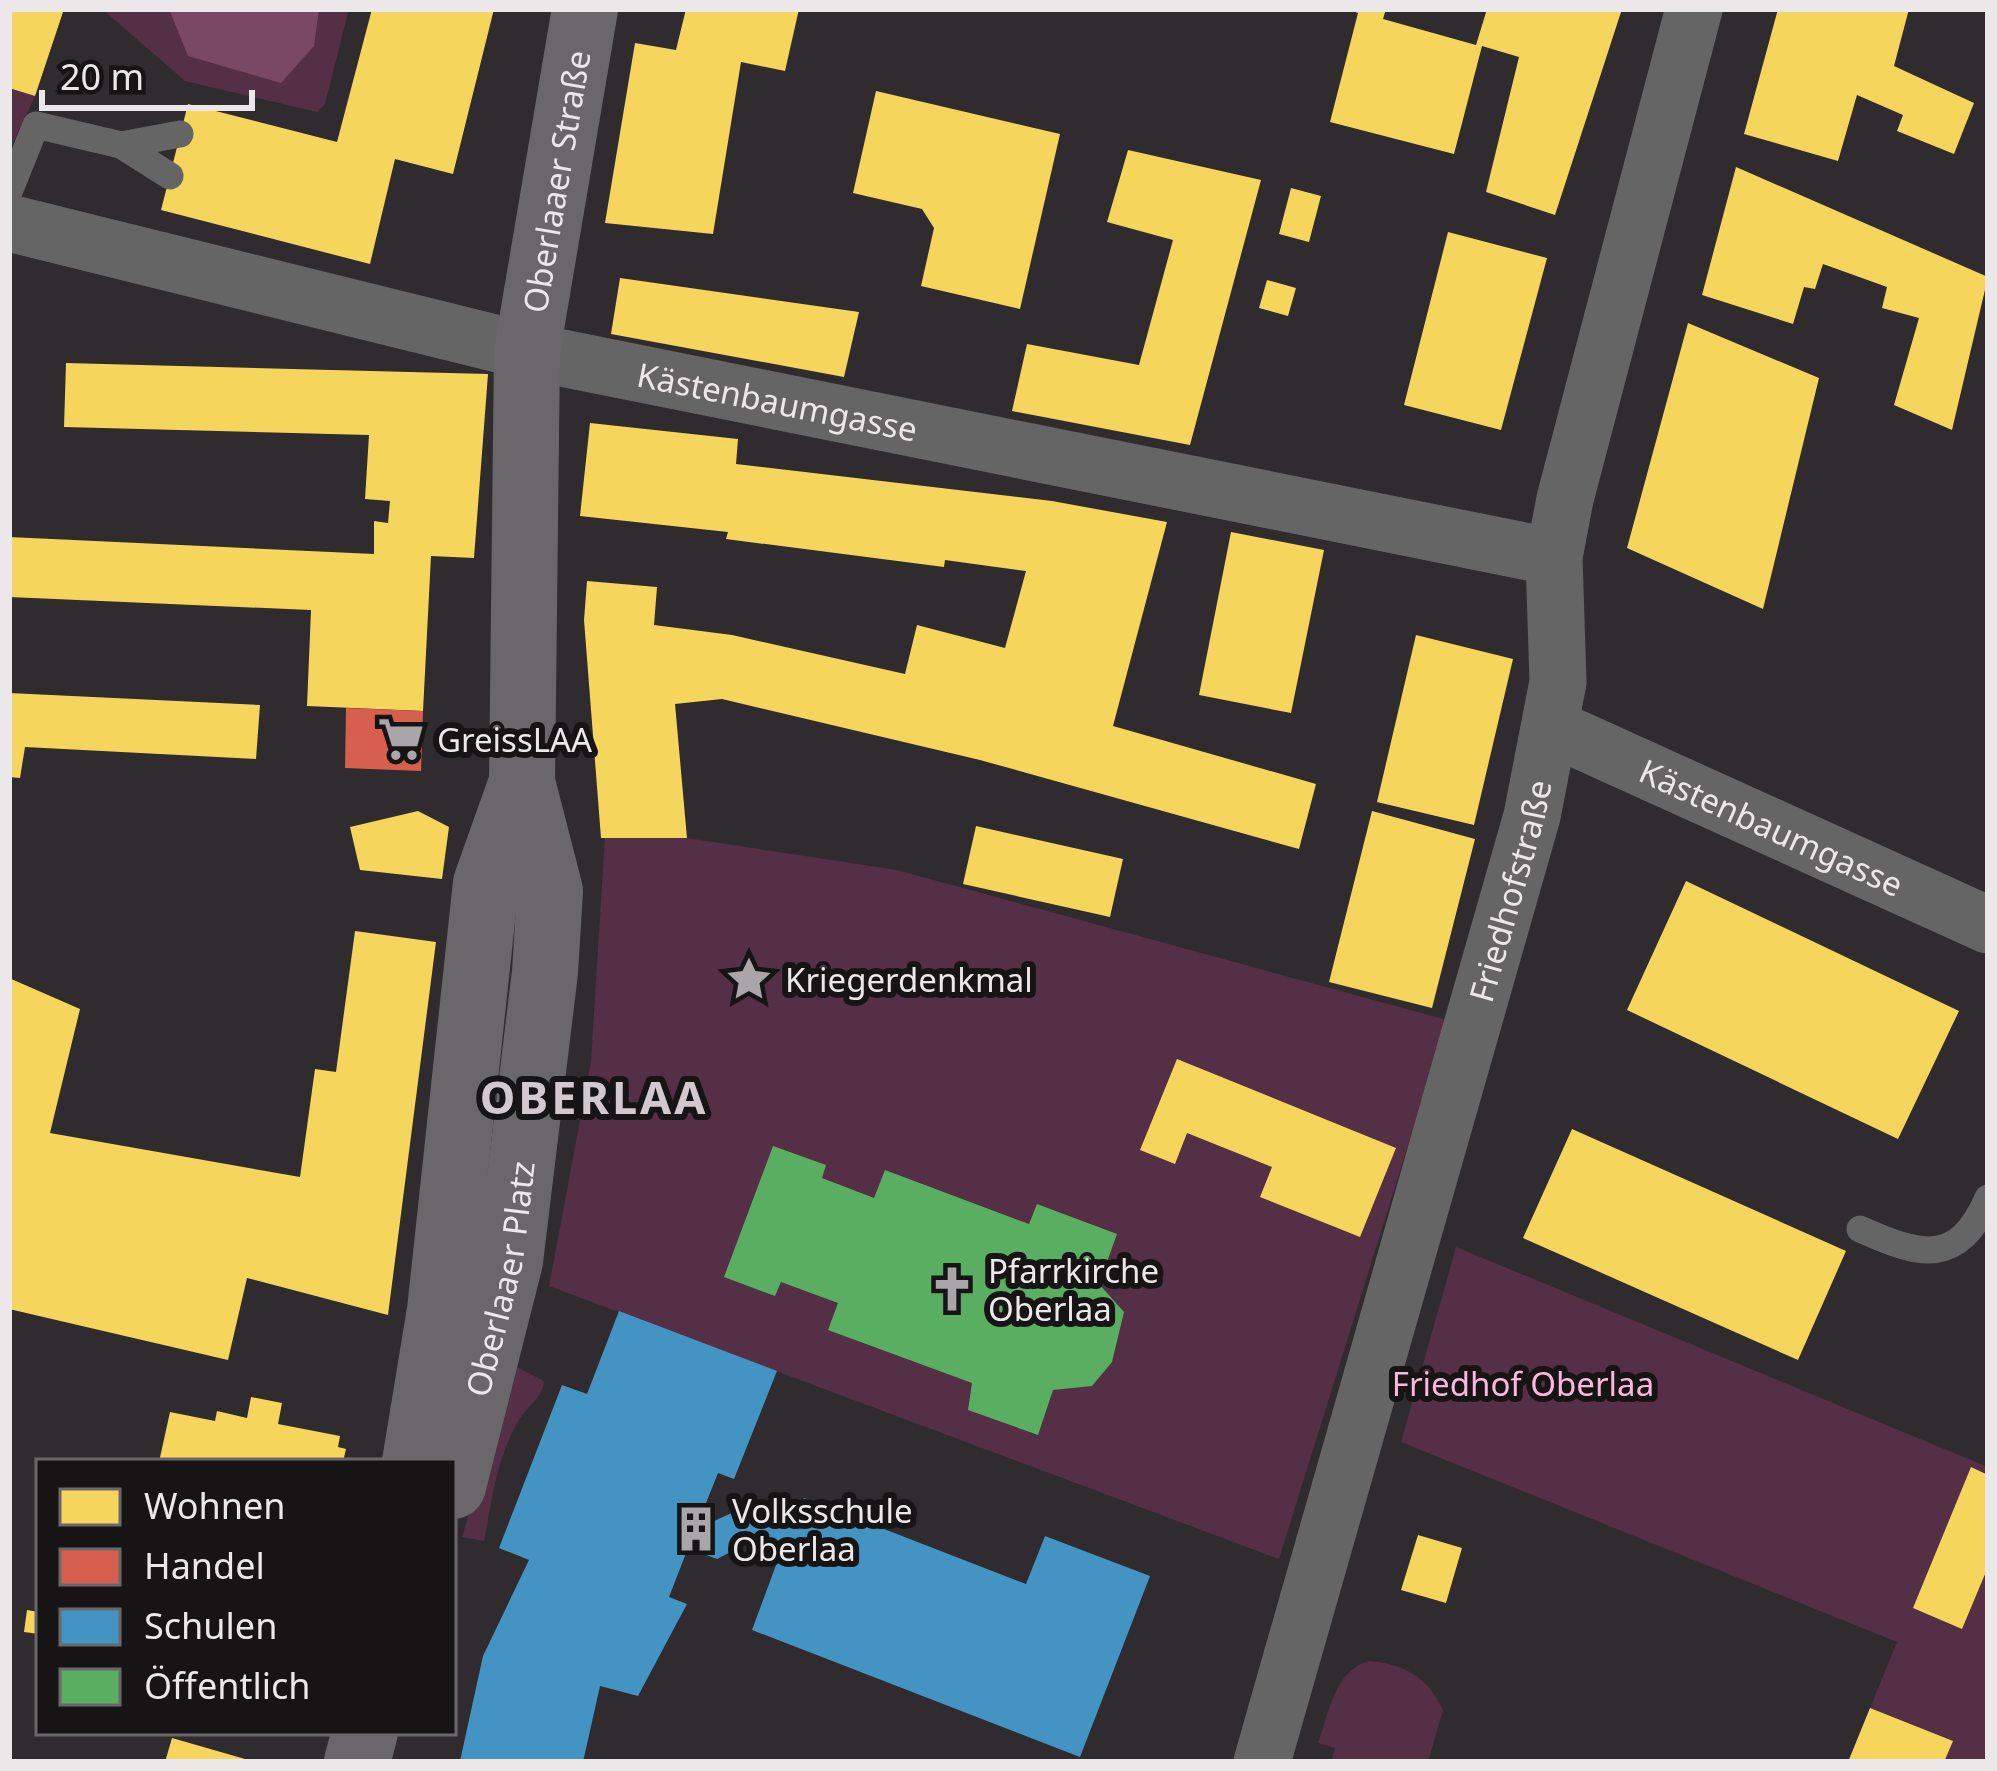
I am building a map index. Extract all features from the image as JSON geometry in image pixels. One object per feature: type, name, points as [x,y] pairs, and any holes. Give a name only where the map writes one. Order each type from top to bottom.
[{"type":"main road","name":"Oberlaaer Straße","points":[[526,351],[585,9]]},
{"type":"main road","name":"Oberlaaer Platz","points":[[456,1474],[510,1261],[538,1043],[550,891],[522,782],[526,351]]},
{"type":"main road","name":"Oberlaaer Platz","points":[[415,1459],[440,1310],[486,883],[522,782]]},
{"type":"street","name":"Friedhofstraße","points":[[1262,1762],[1469,1049],[1553,728],[1558,682],[1554,557],[1694,9]]},
{"type":"street","name":"Kästenbaumgasse","points":[[9,223],[526,351],[1554,557]]},
{"type":"street","name":"Kästenbaumgasse","points":[[1553,728],[1988,925]]},
{"type":"lane","points":[[9,192],[36,125],[121,145],[170,176]]},
{"type":"lane","points":[[121,145],[181,134]]},
{"type":"lane","points":[[1860,1229],[1898,1246],[1943,1249],[1956,1245],[1977,1223],[1988,1198]]},
{"type":"green space","points":[[102,9],[349,9],[325,104],[317,112],[185,81]]},
{"type":"green space","points":[[9,88],[35,96],[9,152]]},
{"type":"green space","points":[[605,837],[687,838],[897,870],[1447,1020],[1279,1559],[549,1286],[591,1061]]},
{"type":"green space","name":"Friedhof Oberlaa","points":[[1456,1247],[1988,1467],[1988,1762],[1848,1762],[1897,1642],[1401,1442]]},
{"type":"green space","points":[[513,1365],[544,1381],[543,1387],[505,1449],[484,1541],[462,1537]]},
{"type":"green space","points":[[1369,1661],[1414,1674],[1437,1699],[1443,1710],[1428,1762],[1331,1762],[1335,1748],[1318,1743],[1341,1683]]},
{"type":"shaded area","points":[[169,9],[319,9],[314,46],[281,83],[188,56]]},
{"type":"building: Wohnen","points":[[9,9],[64,9],[35,96],[9,88]]},
{"type":"building: Wohnen","points":[[372,9],[494,9],[453,174],[395,159],[370,264],[161,210],[188,104],[337,142]]},
{"type":"building: Wohnen","points":[[686,9],[799,9],[785,71],[741,62],[713,234],[605,223],[635,43],[676,50]]},
{"type":"building: Wohnen","points":[[1348,9],[1386,9],[1383,19],[1476,45],[1487,9],[1622,9],[1555,215],[1486,192],[1519,57],[1482,46],[1454,154],[1330,122],[1358,13]]},
{"type":"building: Wohnen","points":[[1778,9],[1909,9],[1894,66],[1974,103],[1954,154],[1897,131],[1903,115],[1857,95],[1838,161],[1744,134]]},
{"type":"building: Wohnen","points":[[876,91],[1060,134],[1020,309],[921,286],[934,228],[922,209],[853,193]]},
{"type":"building: Wohnen","points":[[1128,150],[1261,180],[1190,445],[1012,411],[1027,344],[1139,365],[1173,240],[1107,222]]},
{"type":"building: Wohnen","points":[[1736,167],[1988,277],[1952,430],[1894,405],[1919,318],[1882,308],[1887,287],[1823,264],[1815,289],[1804,287],[1793,324],[1702,295]]},
{"type":"building: Wohnen","points":[[1291,188],[1321,196],[1309,242],[1279,234]]},
{"type":"building: Wohnen","points":[[1448,232],[1547,258],[1501,430],[1404,405]]},
{"type":"building: Wohnen","points":[[620,278],[859,312],[844,377],[611,334]]},
{"type":"building: Wohnen","points":[[1267,280],[1296,288],[1288,316],[1259,308]]},
{"type":"building: Wohnen","points":[[1688,323],[1819,378],[1763,609],[1627,548]]},
{"type":"building: Wohnen","points":[[66,363],[488,374],[474,558],[431,556],[423,711],[307,706],[311,610],[9,597],[9,537],[374,554],[374,521],[388,523],[390,501],[365,499],[369,435],[64,427]]},
{"type":"building: Wohnen","points":[[590,423],[738,439],[736,464],[1052,501],[1167,522],[1113,726],[1316,784],[1299,849],[980,760],[722,699],[675,704],[687,838],[601,838],[584,620],[587,581],[657,587],[654,625],[732,635],[905,674],[917,625],[1005,648],[1026,571],[945,560],[944,567],[726,539],[728,532],[580,516]]},
{"type":"building: Wohnen","points":[[1231,532],[1324,550],[1291,713],[1199,695]]},
{"type":"building: Wohnen","points":[[1416,635],[1513,659],[1474,825],[1377,802]]},
{"type":"building: Wohnen","points":[[9,693],[260,705],[256,759],[25,747],[20,778],[9,777]]},
{"type":"building: Wohnen","points":[[418,811],[449,827],[442,879],[360,870],[350,827]]},
{"type":"building: Wohnen","points":[[1372,811],[1475,839],[1432,1008],[1329,982]]},
{"type":"building: Wohnen","points":[[976,826],[1123,859],[1110,917],[963,884]]},
{"type":"building: Wohnen","points":[[1686,881],[1959,1011],[1898,1139],[1627,1010]]},
{"type":"building: Wohnen","points":[[355,931],[436,942],[388,1315],[247,1278],[228,1360],[9,1309],[9,978],[80,1009],[50,1133],[300,1177],[315,1069],[336,1072]]},
{"type":"building: Wohnen","points":[[1177,1059],[1396,1148],[1360,1237],[1260,1197],[1272,1167],[1187,1133],[1175,1164],[1140,1150]]},
{"type":"building: Wohnen","points":[[1572,1129],[1846,1251],[1798,1360],[1523,1238]]},
{"type":"building: Wohnen","points":[[251,1397],[282,1403],[278,1424],[340,1436],[338,1447],[346,1449],[344,1459],[160,1459],[170,1412],[215,1421],[217,1411],[247,1418]]},
{"type":"building: Wohnen","points":[[1971,1467],[1988,1475],[1988,1567],[1962,1629],[1913,1608]]},
{"type":"building: Wohnen","points":[[1418,1535],[1462,1548],[1446,1603],[1401,1590]]},
{"type":"building: Wohnen","points":[[27,1610],[36,1612],[36,1634],[24,1632]]},
{"type":"building: Wohnen","points":[[1870,1708],[1953,1741],[1944,1762],[1848,1762]]},
{"type":"building: Wohnen","points":[[172,1738],[252,1761],[165,1762]]},
{"type":"building: Handel","points":[[346,708],[423,711],[421,771],[345,768]]},
{"type":"building: Schulen","name":"Volksschule Oberlaa","points":[[619,1311],[777,1371],[734,1479],[718,1473],[700,1518],[712,1522],[749,1505],[794,1523],[804,1498],[1026,1584],[1045,1536],[1150,1576],[1080,1757],[752,1630],[779,1557],[746,1544],[717,1559],[688,1548],[669,1597],[687,1604],[638,1696],[600,1686],[583,1762],[460,1761],[483,1656],[529,1560],[499,1548],[562,1385],[587,1394]]},
{"type":"building: Öffentlich","name":"Pfarrkirche Oberlaa","points":[[773,1146],[826,1165],[822,1178],[874,1198],[885,1170],[1029,1224],[1037,1204],[1117,1234],[1099,1284],[1124,1312],[1112,1362],[1092,1386],[1053,1390],[1038,1435],[968,1410],[972,1383],[828,1330],[838,1303],[781,1282],[775,1296],[724,1277]]},
{"type":"place","name":"GreissLAA","points":[[401,739]]},
{"type":"place","name":"Kriegerdenkmal","points":[[749,979]]},
{"type":"place","name":"Pfarrkirche Oberlaa","points":[[952,1289]]},
{"type":"place","name":"Volksschule Oberlaa","points":[[696,1529]]},
{"type":"district","name":"OBERLAA","points":[[594,1096]]}]
